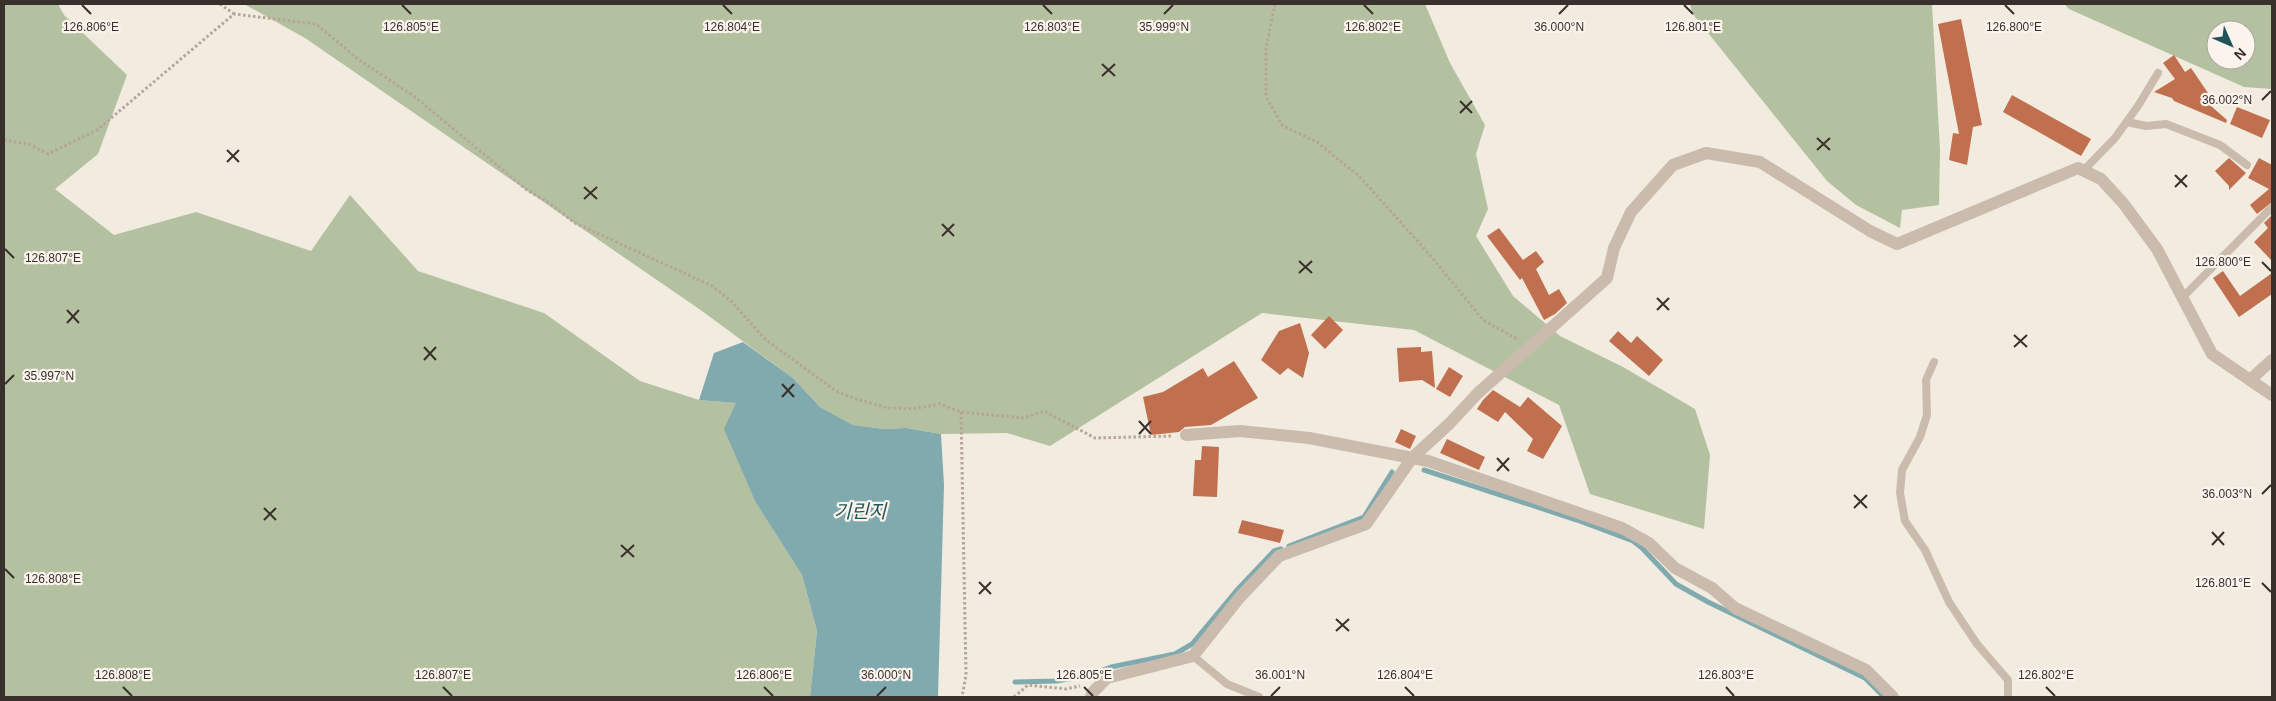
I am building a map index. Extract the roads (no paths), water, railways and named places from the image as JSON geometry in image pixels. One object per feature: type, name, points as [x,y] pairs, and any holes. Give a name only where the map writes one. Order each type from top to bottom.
[{"type":"street","points":[[1091,697],[1093,692],[1107,678],[1193,656],[1240,597],[1279,556],[1366,524],[1412,458],[1449,424],[1478,392],[1607,278],[1614,248],[1631,212],[1673,166],[1706,153],[1760,162],[1807,189],[1870,231],[1896,244],[2078,168],[2101,179],[2123,203],[2157,250],[2212,354],[2272,395]]},
{"type":"street","points":[[2250,380],[2272,360]]},
{"type":"street","points":[[1186,435],[1240,431],[1309,438],[1412,458],[1622,528],[1649,543],[1675,568],[1712,588],[1735,608],[1866,670],[1894,697]]},
{"type":"lane","points":[[2083,171],[2115,138],[2158,73]]},
{"type":"lane","points":[[2127,122],[2146,126],[2166,124],[2220,145],[2247,165]]},
{"type":"lane","points":[[2183,297],[2272,207]]},
{"type":"lane","points":[[1934,362],[1926,380],[1927,415],[1920,437],[1902,470],[1900,494],[1906,521],[1925,550],[1949,602],[1977,644],[2008,680],[2008,697]]},
{"type":"lane","points":[[1193,656],[1227,684],[1259,697]]},
{"type":"water","name":"기린지","points":[[743,342],[793,378],[820,407],[853,425],[884,429],[906,428],[941,434],[944,485],[938,697],[810,697],[817,631],[802,575],[756,503],[724,429],[736,403],[699,400],[714,353]]},
{"type":"waterway","points":[[1424,470],[1577,520],[1633,541],[1676,584],[1708,602],[1865,678],[1884,697]]},
{"type":"waterway","points":[[1289,546],[1364,517],[1392,472]]},
{"type":"waterway","points":[[1015,682],[1057,681],[1089,675],[1111,667],[1175,654],[1192,644],[1237,590],[1274,551],[1281,549]]}]
